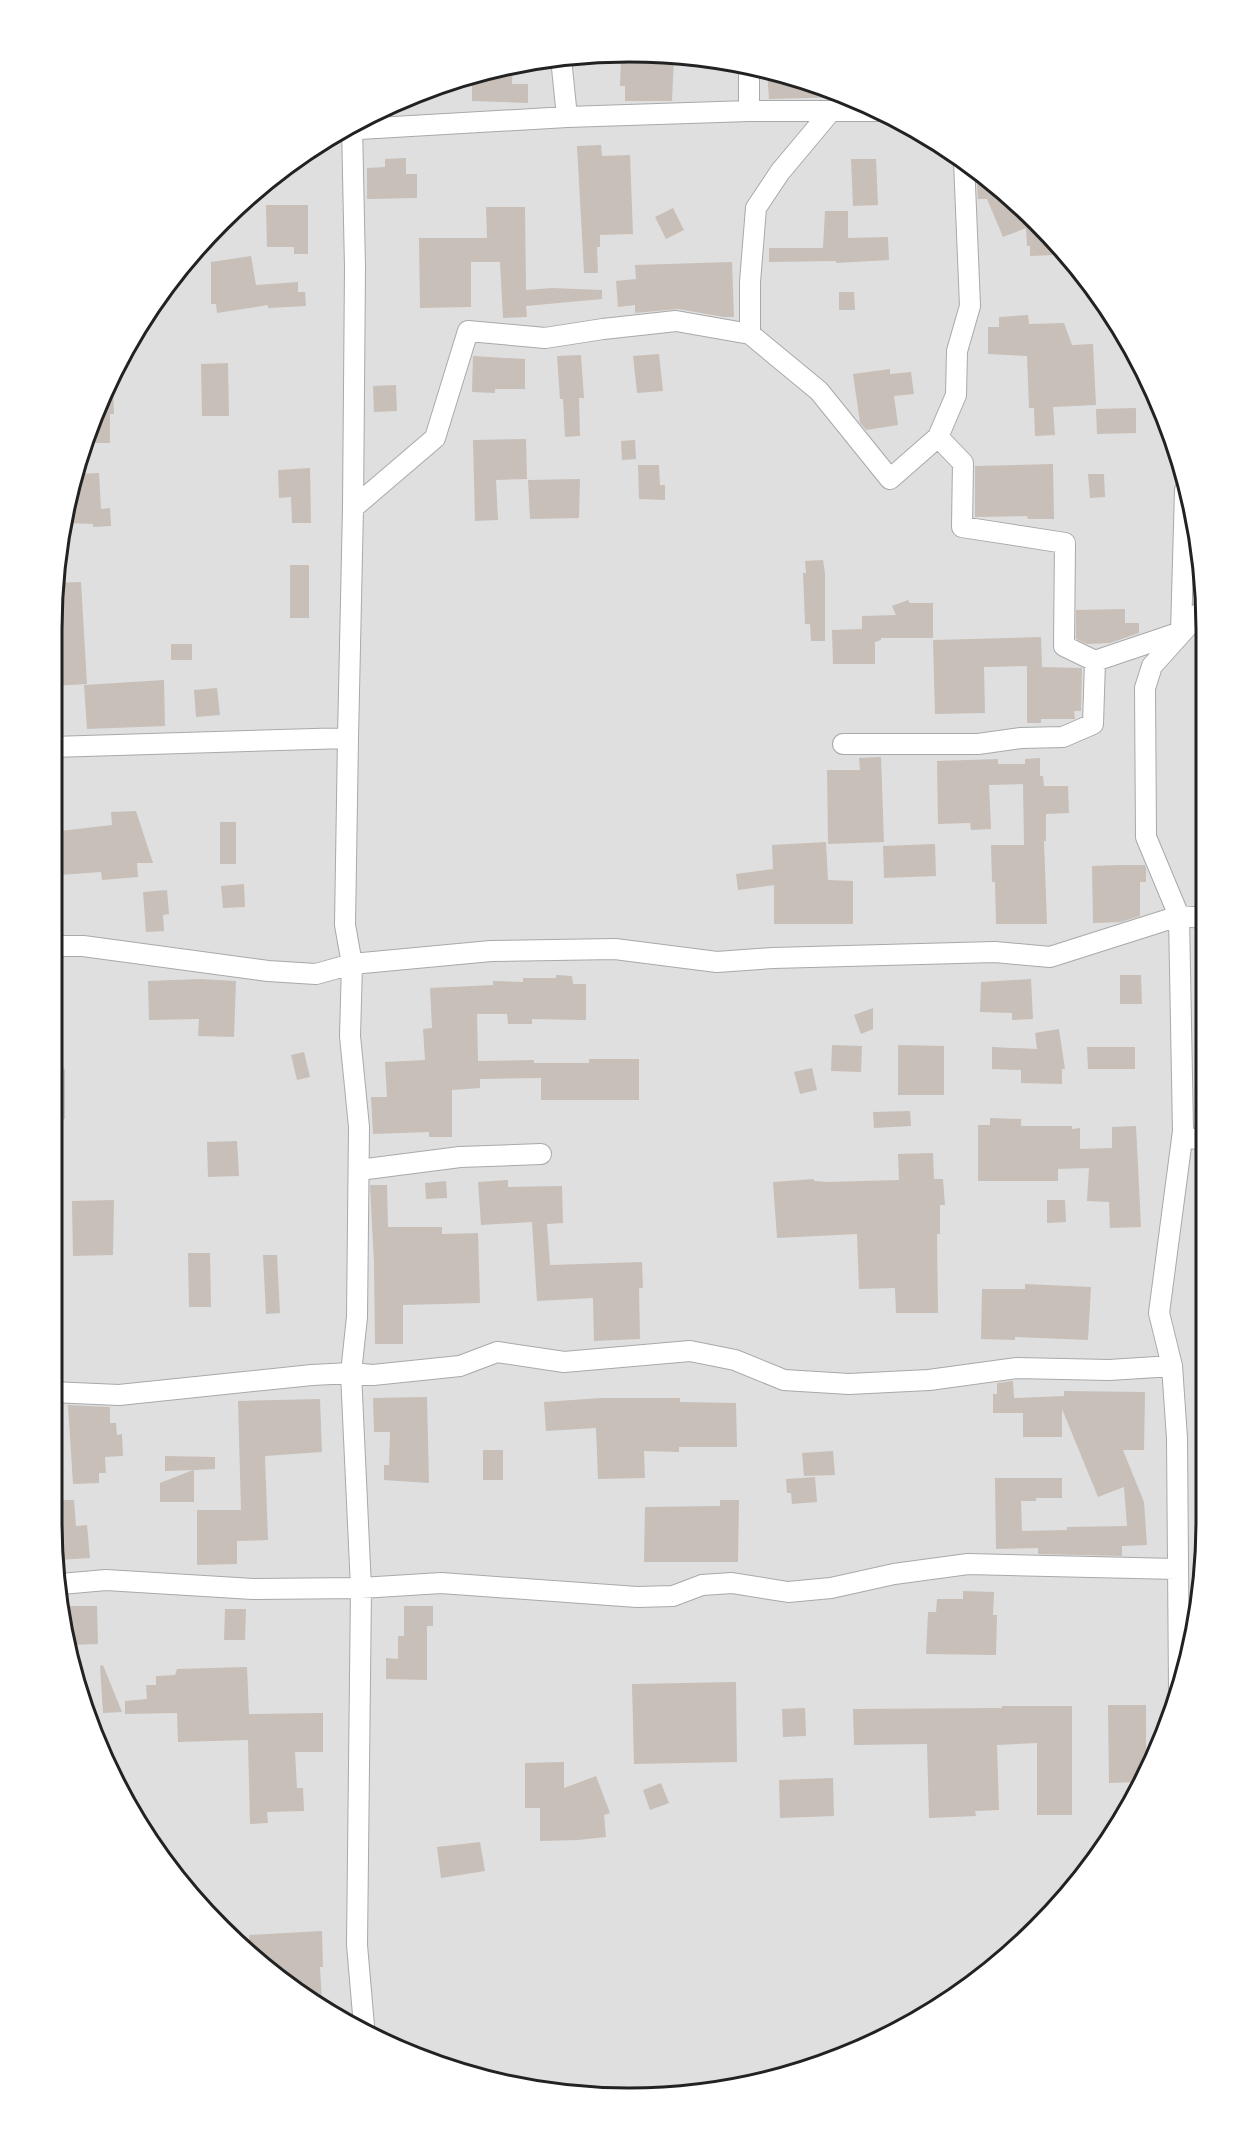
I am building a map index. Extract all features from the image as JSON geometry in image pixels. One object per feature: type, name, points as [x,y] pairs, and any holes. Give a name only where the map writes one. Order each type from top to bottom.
[{"type":"street","points":[[562,65],[567,117]]},
{"type":"street","points":[[749,74],[749,111]]},
{"type":"street","points":[[364,127],[749,111],[859,111]]},
{"type":"street","points":[[750,334],[750,282],[756,208],[780,172],[831,111]]},
{"type":"street","points":[[348,135],[355,268],[345,925],[352,964],[350,1036],[359,1127],[357,1317],[351,1373],[361,1588],[357,1945],[364,2022]]},
{"type":"street","points":[[353,508],[435,438],[468,331],[545,338],[675,321],[750,334],[819,391],[890,479],[938,437],[956,395],[957,351],[970,306],[964,172]]},
{"type":"street","points":[[938,437],[963,463],[962,527],[1065,543],[1064,646],[1095,661],[1181,632]]},
{"type":"street","points":[[1181,632],[1184,515]]},
{"type":"street","points":[[1184,1634],[1177,1569],[1177,1438],[1172,1366],[1159,1313],[1182,1138],[1179,916],[1146,837],[1145,688],[1152,666],[1195,617]]},
{"type":"street","points":[[843,744],[978,744],[1021,738],[1063,737],[1093,724],[1095,661]]},
{"type":"street","points":[[62,747],[348,738]]},
{"type":"street","points":[[62,946],[83,946],[268,971],[316,974],[352,964],[491,951],[615,949],[717,962],[772,958],[995,952],[1050,957],[1179,916],[1196,917]]},
{"type":"street","points":[[1182,1138],[1196,1139]]},
{"type":"street","points":[[359,1170],[460,1157],[541,1154]]},
{"type":"street","points":[[62,1392],[119,1395],[312,1375],[351,1373],[373,1375],[460,1366],[497,1352],[564,1362],[690,1351],[735,1360],[784,1380],[849,1384],[929,1380],[1017,1368],[1109,1370],[1172,1366]]},
{"type":"street","points":[[65,1584],[106,1580],[253,1589],[361,1588],[441,1583],[637,1597],[673,1596],[702,1585],[732,1583],[788,1592],[831,1588],[894,1574],[968,1564],[1177,1569]]},
{"type":"shaded area","points":[[591,63],[666,63],[703,66],[739,72],[811,92],[879,120],[912,137],[944,157],[1002,202],[1055,255],[1100,313],[1137,378],[1165,446],[1185,518],[1191,554],[1196,628],[1196,1520],[1194,1558],[1191,1595],[1176,1667],[1152,1737],[1120,1804],[1100,1836],[1055,1894],[1002,1947],[944,1992],[879,2029],[811,2057],[739,2077],[703,2083],[628,2088],[554,2083],[518,2077],[446,2057],[378,2029],[345,2012],[313,1992],[255,1947],[202,1894],[157,1836],[137,1804],[105,1737],[92,1703],[72,1631],[63,1558],[63,591],[66,554],[81,482],[105,412],[137,345],[157,313],[202,255],[255,202],[283,179],[345,137],[378,120],[446,92],[482,81],[554,66]]},
{"type":"building","points":[[621,62],[674,64],[672,101],[625,101],[625,86],[620,86]]},
{"type":"building","points":[[513,73],[512,84],[528,84],[528,103],[472,101],[472,84],[482,81]]},
{"type":"building","points":[[768,79],[826,98],[769,99]]},
{"type":"building","points":[[601,145],[602,156],[630,155],[633,234],[600,235],[600,247],[597,247],[598,273],[584,273],[577,146]]},
{"type":"building","points":[[406,158],[406,174],[417,174],[417,198],[367,199],[367,168],[385,167],[385,159]]},
{"type":"building","points":[[851,159],[876,159],[878,205],[853,206]]},
{"type":"building","points":[[977,181],[1029,228],[1053,255],[1030,256],[1026,228],[1003,237],[987,199],[978,199]]},
{"type":"building","points":[[266,205],[308,205],[308,254],[294,254],[294,247],[267,247]]},
{"type":"building","points":[[486,207],[525,207],[526,290],[552,288],[602,290],[602,299],[526,306],[527,317],[503,318],[500,262],[471,262],[471,307],[420,308],[419,238],[487,238]]},
{"type":"building","points":[[673,208],[684,230],[666,239],[655,217]]},
{"type":"building","points":[[825,211],[848,211],[848,238],[888,237],[889,260],[836,263],[836,261],[769,262],[769,248],[823,248]]},
{"type":"building","points":[[251,256],[256,285],[298,282],[298,292],[305,292],[306,306],[268,308],[268,305],[217,313],[216,304],[211,304],[211,262]]},
{"type":"building","points":[[732,262],[734,317],[678,309],[635,313],[635,305],[618,307],[616,281],[636,279],[635,265]]},
{"type":"building","points":[[839,292],[854,292],[855,310],[839,310]]},
{"type":"building","points":[[1028,315],[1029,324],[1064,323],[1072,345],[1093,344],[1096,405],[1053,407],[1055,435],[1035,436],[1034,408],[1029,408],[1027,356],[988,354],[988,327],[999,327],[999,317]]},
{"type":"building","points":[[659,354],[663,391],[637,393],[633,356]]},
{"type":"building","points":[[581,355],[584,398],[579,398],[580,436],[565,437],[557,356]]},
{"type":"building","points":[[473,356],[525,359],[525,389],[495,389],[495,393],[472,392]]},
{"type":"building","points":[[228,363],[229,416],[202,416],[201,364]]},
{"type":"building","points":[[890,369],[890,374],[911,372],[914,394],[894,396],[898,425],[866,430],[860,423],[853,374]]},
{"type":"building","points":[[396,385],[397,411],[374,412],[373,386]]},
{"type":"building","points":[[113,393],[114,414],[110,414],[110,443],[93,443]]},
{"type":"building","points":[[1136,408],[1136,433],[1097,434],[1096,409]]},
{"type":"building","points":[[526,439],[527,479],[496,480],[498,520],[475,521],[473,440]]},
{"type":"building","points":[[635,440],[636,459],[622,460],[621,441]]},
{"type":"building","points":[[1053,464],[1054,519],[1028,519],[1027,516],[975,517],[975,466]]},
{"type":"building","points":[[638,465],[659,465],[660,485],[665,485],[665,500],[639,499]]},
{"type":"building","points":[[310,468],[311,523],[292,523],[291,497],[279,498],[278,470]]},
{"type":"building","points":[[99,473],[101,509],[110,508],[111,526],[93,527],[93,524],[71,523],[84,474]]},
{"type":"building","points":[[1088,474],[1104,474],[1105,497],[1090,498]]},
{"type":"building","points":[[580,479],[579,518],[530,519],[528,480]]},
{"type":"building","points":[[823,560],[825,641],[811,641],[810,624],[805,624],[803,573],[806,573],[805,561]]},
{"type":"building","points":[[290,565],[309,565],[309,618],[290,618]]},
{"type":"building","points":[[81,582],[87,684],[62,685],[64,583]]},
{"type":"building","points":[[908,600],[910,603],[933,603],[933,638],[881,638],[875,642],[875,664],[833,664],[832,630],[862,629],[862,616],[896,615],[892,606]]},
{"type":"building","points":[[1125,609],[1125,623],[1139,623],[1139,633],[1110,643],[1087,644],[1076,639],[1076,610]]},
{"type":"building","points":[[1041,637],[1042,667],[1082,668],[1081,711],[1074,711],[1075,719],[1041,719],[1041,723],[1027,723],[1027,666],[984,667],[985,713],[935,714],[933,640]]},
{"type":"building","points":[[171,644],[192,644],[192,660],[171,660]]},
{"type":"building","points":[[164,680],[165,726],[87,729],[84,685]]},
{"type":"building","points":[[217,688],[220,715],[196,717],[194,690]]},
{"type":"building","points":[[881,757],[884,842],[828,844],[827,770],[860,770],[859,758]]},
{"type":"building","points":[[1040,758],[1040,776],[1043,776],[1044,786],[1068,786],[1069,813],[1046,814],[1046,841],[1044,841],[1047,924],[996,924],[991,845],[1024,845],[1023,784],[989,785],[991,829],[971,830],[970,823],[938,824],[937,761],[998,759],[998,764],[1025,764],[1025,759]]},
{"type":"building","points":[[136,811],[153,863],[137,863],[138,877],[102,880],[101,872],[62,875],[62,831],[112,825],[111,812]]},
{"type":"building","points":[[220,822],[236,822],[236,864],[220,864]]},
{"type":"building","points":[[826,842],[828,880],[853,881],[853,924],[774,924],[774,885],[738,890],[736,874],[773,869],[772,845]]},
{"type":"building","points":[[935,844],[936,876],[884,878],[883,846]]},
{"type":"building","points":[[1145,865],[1146,882],[1140,882],[1140,916],[1121,922],[1093,923],[1092,866]]},
{"type":"building","points":[[244,884],[245,907],[223,908],[221,886]]},
{"type":"building","points":[[167,890],[169,914],[163,915],[164,931],[146,932],[143,892]]},
{"type":"building","points":[[556,975],[572,976],[573,984],[586,984],[586,1020],[532,1019],[532,1024],[508,1024],[507,1014],[477,1014],[478,1061],[534,1060],[534,1063],[589,1063],[589,1059],[639,1059],[639,1100],[541,1100],[541,1078],[480,1079],[480,1088],[452,1090],[452,1137],[429,1137],[429,1132],[373,1134],[371,1097],[387,1097],[385,1062],[425,1060],[423,1029],[432,1028],[430,988],[493,985],[493,981],[523,982],[523,978],[556,978]]},
{"type":"building","points":[[1120,975],[1141,975],[1142,1004],[1120,1004]]},
{"type":"building","points":[[200,979],[236,981],[234,1037],[198,1036],[199,1019],[149,1020],[148,981]]},
{"type":"building","points":[[1031,979],[1033,1019],[1012,1020],[1012,1013],[980,1012],[981,982]]},
{"type":"building","points":[[873,1008],[873,1029],[861,1034],[854,1015]]},
{"type":"building","points":[[1059,1029],[1065,1069],[1062,1069],[1062,1084],[1021,1083],[1021,1070],[992,1069],[992,1047],[1037,1049],[1035,1033]]},
{"type":"building","points":[[832,1045],[862,1046],[861,1072],[831,1071]]},
{"type":"building","points":[[898,1045],[944,1046],[944,1095],[898,1095]]},
{"type":"building","points":[[1087,1047],[1135,1047],[1135,1069],[1088,1069]]},
{"type":"building","points":[[304,1052],[310,1077],[297,1080],[291,1055]]},
{"type":"building","points":[[812,1068],[817,1090],[800,1094],[794,1072]]},
{"type":"building","points":[[62,1069],[65,1069],[65,1119],[62,1119]]},
{"type":"building","points":[[910,1111],[911,1126],[874,1128],[873,1112]]},
{"type":"building","points":[[990,1118],[1021,1119],[1021,1126],[1080,1128],[1080,1149],[1112,1148],[1112,1127],[1136,1126],[1141,1227],[1110,1228],[1109,1202],[1087,1201],[1089,1168],[1058,1169],[1058,1181],[978,1181],[978,1125],[990,1125]]},
{"type":"building","points":[[237,1141],[239,1176],[208,1177],[207,1142]]},
{"type":"building","points":[[933,1153],[934,1179],[943,1179],[945,1205],[940,1205],[940,1234],[937,1234],[938,1313],[896,1313],[895,1288],[859,1289],[857,1234],[777,1238],[773,1182],[814,1179],[814,1181],[828,1182],[899,1180],[898,1154]]},
{"type":"building","points":[[508,1180],[508,1187],[562,1186],[563,1223],[547,1224],[550,1265],[642,1262],[643,1288],[639,1288],[640,1339],[594,1341],[593,1298],[537,1301],[532,1222],[481,1225],[478,1182]]},
{"type":"building","points":[[446,1181],[447,1198],[426,1199],[425,1183]]},
{"type":"building","points":[[370,1185],[387,1185],[388,1227],[442,1227],[442,1234],[478,1233],[480,1303],[403,1305],[403,1344],[375,1344]]},
{"type":"building","points":[[114,1200],[113,1255],[73,1256],[72,1201]]},
{"type":"building","points":[[1047,1200],[1065,1200],[1066,1222],[1047,1223]]},
{"type":"building","points":[[188,1253],[210,1253],[211,1307],[189,1307]]},
{"type":"building","points":[[263,1255],[277,1255],[280,1313],[266,1314]]},
{"type":"building","points":[[1025,1284],[1091,1287],[1088,1340],[1015,1337],[1015,1340],[981,1339],[982,1289],[1025,1289]]},
{"type":"building","points":[[1013,1381],[1014,1398],[1064,1396],[1064,1391],[1145,1392],[1144,1450],[1123,1450],[1144,1502],[1147,1545],[1122,1546],[1122,1556],[1038,1554],[1038,1548],[996,1549],[995,1478],[1062,1478],[1062,1498],[1036,1498],[1036,1501],[1021,1501],[1022,1531],[1067,1530],[1067,1527],[1127,1526],[1124,1487],[1098,1497],[1062,1409],[1062,1437],[1023,1437],[1023,1413],[993,1413],[993,1394],[997,1394],[997,1383]]},
{"type":"building","points":[[427,1397],[429,1483],[384,1480],[384,1465],[389,1465],[390,1432],[374,1432],[373,1398]]},
{"type":"building","points":[[601,1398],[680,1398],[680,1402],[736,1403],[737,1447],[679,1447],[679,1452],[644,1451],[645,1478],[598,1479],[596,1428],[546,1431],[544,1402]]},
{"type":"building","points":[[320,1399],[322,1452],[265,1456],[268,1540],[237,1541],[237,1564],[197,1565],[197,1510],[241,1510],[238,1401]]},
{"type":"building","points":[[68,1405],[110,1407],[110,1423],[116,1423],[117,1435],[122,1434],[123,1456],[105,1457],[106,1473],[99,1473],[99,1483],[73,1484]]},
{"type":"building","points":[[483,1450],[503,1450],[503,1480],[483,1480]]},
{"type":"building","points":[[833,1451],[835,1475],[804,1476],[802,1453]]},
{"type":"building","points":[[165,1456],[215,1457],[215,1469],[194,1470],[194,1502],[160,1502],[160,1483],[193,1470],[165,1471]]},
{"type":"building","points":[[815,1477],[817,1502],[792,1504],[791,1493],[787,1493],[786,1479]]},
{"type":"building","points":[[62,1500],[74,1500],[76,1526],[87,1525],[90,1558],[63,1560]]},
{"type":"building","points":[[720,1500],[739,1500],[738,1562],[644,1562],[645,1507],[720,1506]]},
{"type":"building","points":[[963,1591],[994,1592],[993,1615],[997,1615],[996,1655],[926,1654],[928,1612],[936,1612],[937,1599],[963,1599]]},
{"type":"building","points":[[68,1606],[97,1606],[98,1644],[75,1645]]},
{"type":"building","points":[[404,1606],[433,1606],[433,1626],[427,1626],[427,1680],[386,1679],[386,1658],[398,1659],[398,1636],[404,1636]]},
{"type":"building","points":[[225,1609],[246,1609],[245,1640],[224,1640]]},
{"type":"building","points":[[103,1665],[122,1712],[103,1713],[100,1666]]},
{"type":"building","points":[[247,1667],[249,1714],[323,1713],[323,1752],[295,1752],[297,1788],[303,1788],[304,1811],[267,1812],[268,1823],[250,1824],[248,1740],[178,1742],[177,1713],[125,1714],[125,1701],[147,1699],[146,1685],[156,1685],[156,1676],[175,1675],[177,1669]]},
{"type":"building","points":[[736,1682],[737,1762],[634,1764],[632,1684]]},
{"type":"building","points":[[1108,1705],[1146,1705],[1146,1751],[1137,1771],[1131,1782],[1109,1783]]},
{"type":"building","points":[[1002,1706],[1072,1706],[1072,1815],[1037,1815],[1037,1743],[997,1745],[999,1810],[975,1811],[976,1816],[929,1818],[927,1744],[854,1745],[853,1709],[1002,1708]]},
{"type":"building","points":[[805,1708],[806,1736],[783,1737],[782,1709]]},
{"type":"building","points":[[564,1762],[564,1788],[596,1776],[610,1813],[604,1815],[606,1837],[540,1841],[540,1808],[525,1808],[525,1763]]},
{"type":"building","points":[[833,1778],[834,1816],[780,1818],[779,1780]]},
{"type":"building","points":[[661,1783],[669,1803],[650,1810],[643,1790]]},
{"type":"building","points":[[480,1842],[485,1871],[441,1878],[437,1847]]},
{"type":"building","points":[[322,1931],[323,1967],[320,1967],[322,1997],[255,1947],[249,1941],[249,1935]]}]
